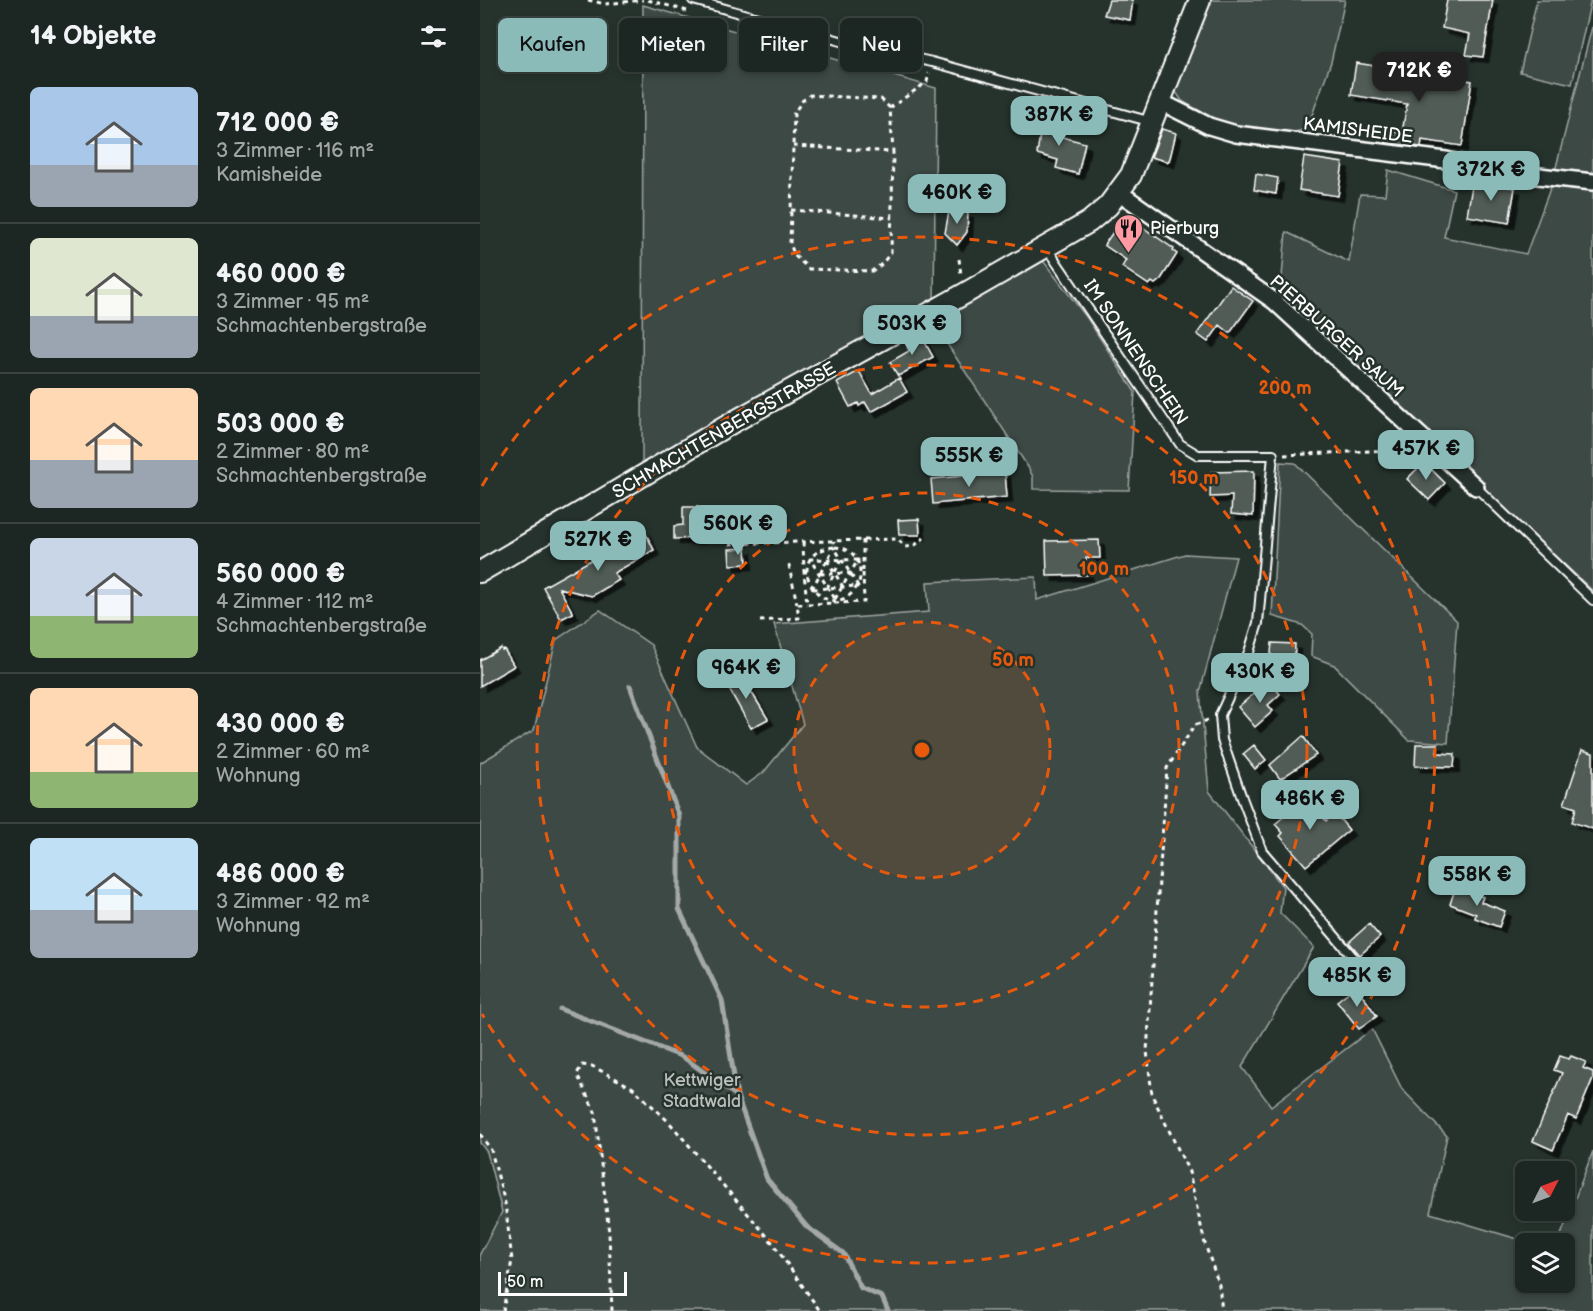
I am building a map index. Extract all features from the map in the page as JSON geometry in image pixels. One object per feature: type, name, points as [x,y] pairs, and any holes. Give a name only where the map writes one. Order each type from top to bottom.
[{"type":"street","name":"SCHMACHTENBERGSTRASSE","points":[[480,572],[735,421],[1046,247],[1089,222],[1108,207],[1131,175],[1200,0]]},
{"type":"street","name":"KAMISHEIDE","points":[[1159,101],[1209,126],[1236,134],[1446,160],[1493,171],[1593,182]]},
{"type":"street","name":"PIERBURGER SAUM","points":[[1120,193],[1274,301],[1476,487]]},
{"type":"lane","points":[[693,0],[855,45],[932,62],[1152,122]]},
{"type":"lane","name":"IM SONNENSCHEIN","points":[[1046,247],[1180,444],[1198,455],[1273,455]]},
{"type":"lane","points":[[1273,455],[1258,623],[1250,652],[1221,715],[1222,740],[1262,851],[1377,985]]},
{"type":"lane","name":"PIERBURGER SAUM","points":[[1476,487],[1593,600]]},
{"type":"path","points":[[588,0],[605,4],[643,0]]},
{"type":"path","points":[[890,108],[927,82],[932,62]]},
{"type":"path","points":[[810,95],[881,99],[890,108],[893,152],[891,252],[882,264],[872,271],[808,269],[795,256],[790,244],[794,114],[802,101],[810,95]]},
{"type":"path","points":[[793,146],[893,152]]},
{"type":"path","points":[[791,210],[892,218]]},
{"type":"path","points":[[1273,455],[1392,450],[1419,436]]},
{"type":"path","points":[[729,544],[897,539],[905,547],[914,546],[924,538]]},
{"type":"path","points":[[797,604],[835,601],[864,602],[863,540]]},
{"type":"path","points":[[812,589],[834,547],[834,541]]},
{"type":"path","points":[[803,542],[806,572],[807,578],[812,589],[826,598],[835,601],[850,595],[858,586],[862,572],[858,560],[850,551],[843,547],[825,548],[810,559],[806,572],[807,604]]},
{"type":"path","points":[[834,547],[858,586]]},
{"type":"path","points":[[810,559],[858,560]]},
{"type":"path","points":[[810,559],[835,601]]},
{"type":"path","points":[[827,560],[843,587]]},
{"type":"path","points":[[827,588],[841,560]]},
{"type":"path","points":[[835,601],[858,560]]},
{"type":"path","points":[[760,621],[799,618],[789,565]]},
{"type":"path","points":[[820,574],[850,573]]},
{"type":"path","points":[[812,589],[858,586]]},
{"type":"path","points":[[1221,715],[1195,725],[1167,768],[1147,1051],[1152,1095],[1189,1172],[1205,1244],[1219,1286],[1222,1311]]},
{"type":"path","points":[[612,1311],[609,1233],[595,1112],[577,1074],[582,1065],[592,1066],[633,1088],[669,1122],[772,1242],[820,1311]]},
{"type":"path","points":[[480,1134],[491,1150],[505,1203],[512,1260],[503,1311]]},
{"type":"green space","points":[[1208,0],[1345,0],[1331,62],[1307,129],[1291,133],[1230,128],[1182,101],[1174,89]]},
{"type":"green space","points":[[1537,0],[1591,0],[1572,84],[1520,72]]},
{"type":"green space","points":[[643,5],[689,18],[643,18]]},
{"type":"green space","points":[[1593,23],[1593,176],[1555,171]]},
{"type":"green space","points":[[727,29],[739,32],[739,72],[828,72],[828,57],[840,61],[840,72],[880,72],[936,88],[934,305],[642,469],[643,72],[727,72]]},
{"type":"green space","points":[[1388,170],[1454,190],[1444,237],[1526,254],[1552,183],[1593,189],[1593,591],[1280,299],[1286,232],[1349,262],[1360,194],[1385,195]]},
{"type":"green space","points":[[1041,258],[1087,318],[1135,392],[1129,490],[1033,489],[1033,477],[1028,467],[930,318]]},
{"type":"green space","points":[[1280,462],[1295,463],[1457,621],[1448,743],[1409,740],[1334,665],[1311,656],[1312,634],[1302,625],[1272,616]]},
{"type":"green space","name":"Kettwiger Stadtwald","points":[[1185,554],[1236,557],[1200,692],[1209,791],[1283,887],[1280,913],[1314,947],[1242,1067],[1271,1106],[1372,1029],[1402,1089],[1447,1136],[1430,1213],[1515,1238],[1515,1293],[1575,1293],[1575,1233],[1562,1233],[1566,1221],[1575,1221],[1575,1198],[1593,1151],[1593,1311],[480,1311],[480,1254],[502,1212],[487,1152],[480,1143],[480,763],[534,730],[556,640],[600,610],[651,645],[697,747],[746,785],[764,772],[803,724],[774,624],[929,612],[927,582],[1036,577],[1037,600]]},
{"type":"building","points":[[1109,0],[1133,0],[1130,20],[1104,15]]},
{"type":"building","points":[[1447,0],[1493,0],[1483,57],[1466,55],[1470,34],[1442,28]]},
{"type":"building","points":[[1356,63],[1472,81],[1462,146],[1422,140],[1421,147],[1386,143],[1387,131],[1402,133],[1407,104],[1351,95]]},
{"type":"building","points":[[1040,115],[1055,118],[1051,134],[1085,143],[1078,174],[1056,168],[1058,160],[1037,154],[1040,134],[1036,133]]},
{"type":"building","points":[[1162,129],[1176,133],[1169,162],[1151,157]]},
{"type":"building","points":[[1304,157],[1343,163],[1338,196],[1299,190]]},
{"type":"building","points":[[1256,174],[1278,178],[1276,194],[1254,190]]},
{"type":"building","points":[[1473,180],[1515,188],[1509,223],[1467,216]]},
{"type":"building","points":[[950,206],[959,213],[968,212],[967,232],[957,245],[945,233]]},
{"type":"building","points":[[1125,215],[1174,249],[1173,251],[1177,254],[1161,279],[1155,284],[1152,282],[1149,285],[1122,267],[1126,260],[1104,245]]},
{"type":"building","points":[[1231,286],[1253,301],[1230,333],[1220,325],[1208,342],[1197,334]]},
{"type":"building","points":[[921,335],[933,357],[898,376],[890,362],[909,351],[906,344]]},
{"type":"building","points":[[859,371],[872,394],[899,378],[907,392],[871,412],[865,402],[859,406],[858,403],[850,407],[837,383]]},
{"type":"building","points":[[1424,462],[1445,483],[1429,500],[1407,479]]},
{"type":"building","points":[[1254,471],[1253,516],[1231,514],[1232,496],[1210,497],[1211,472]]},
{"type":"building","points":[[1005,472],[1007,497],[933,504],[931,479]]},
{"type":"building","points":[[683,507],[698,507],[698,538],[674,539],[674,526],[683,525]]},
{"type":"building","points":[[919,519],[920,535],[899,535],[898,520]]},
{"type":"building","points":[[644,530],[654,550],[614,573],[619,580],[592,596],[559,588],[573,613],[561,619],[543,587]]},
{"type":"building","points":[[1099,540],[1100,558],[1086,558],[1087,575],[1047,576],[1046,541]]},
{"type":"building","points":[[746,548],[747,564],[730,565],[729,549]]},
{"type":"building","points":[[1272,643],[1295,644],[1294,664],[1270,662]]},
{"type":"building","points":[[501,648],[504,649],[514,666],[480,686],[480,660]]},
{"type":"building","points":[[739,672],[768,719],[751,728],[724,680]]},
{"type":"building","points":[[1269,681],[1280,694],[1268,705],[1273,711],[1255,727],[1238,707]]},
{"type":"building","points":[[1303,736],[1316,755],[1280,779],[1270,765]]},
{"type":"building","points":[[1416,744],[1438,744],[1437,753],[1455,754],[1454,767],[1415,766]]},
{"type":"building","points":[[1254,745],[1266,760],[1255,769],[1243,754]]},
{"type":"building","points":[[1582,750],[1593,753],[1593,829],[1572,822],[1576,808],[1564,804]]},
{"type":"building","points":[[1307,797],[1326,821],[1335,813],[1349,830],[1306,866],[1280,836],[1283,833],[1275,824]]},
{"type":"building","points":[[1456,886],[1483,897],[1481,902],[1505,911],[1499,927],[1475,918],[1476,914],[1450,904]]},
{"type":"building","points":[[1369,924],[1380,937],[1360,955],[1349,942]]},
{"type":"building","points":[[1356,986],[1377,1016],[1359,1029],[1337,1001]]},
{"type":"building","points":[[1560,1056],[1569,1059],[1571,1056],[1586,1062],[1583,1068],[1593,1072],[1593,1078],[1576,1119],[1568,1115],[1553,1150],[1533,1141],[1562,1073],[1554,1070]]},
{"type":"waterway","points":[[630,686],[679,816],[679,909],[722,1000],[737,1096],[767,1179],[807,1227],[843,1253],[861,1288],[882,1297],[888,1311]]},
{"type":"waterway","points":[[560,1009],[683,1057],[737,1096]]},
{"type":"place","name":"Pierburg","points":[[1129,254]]}]
